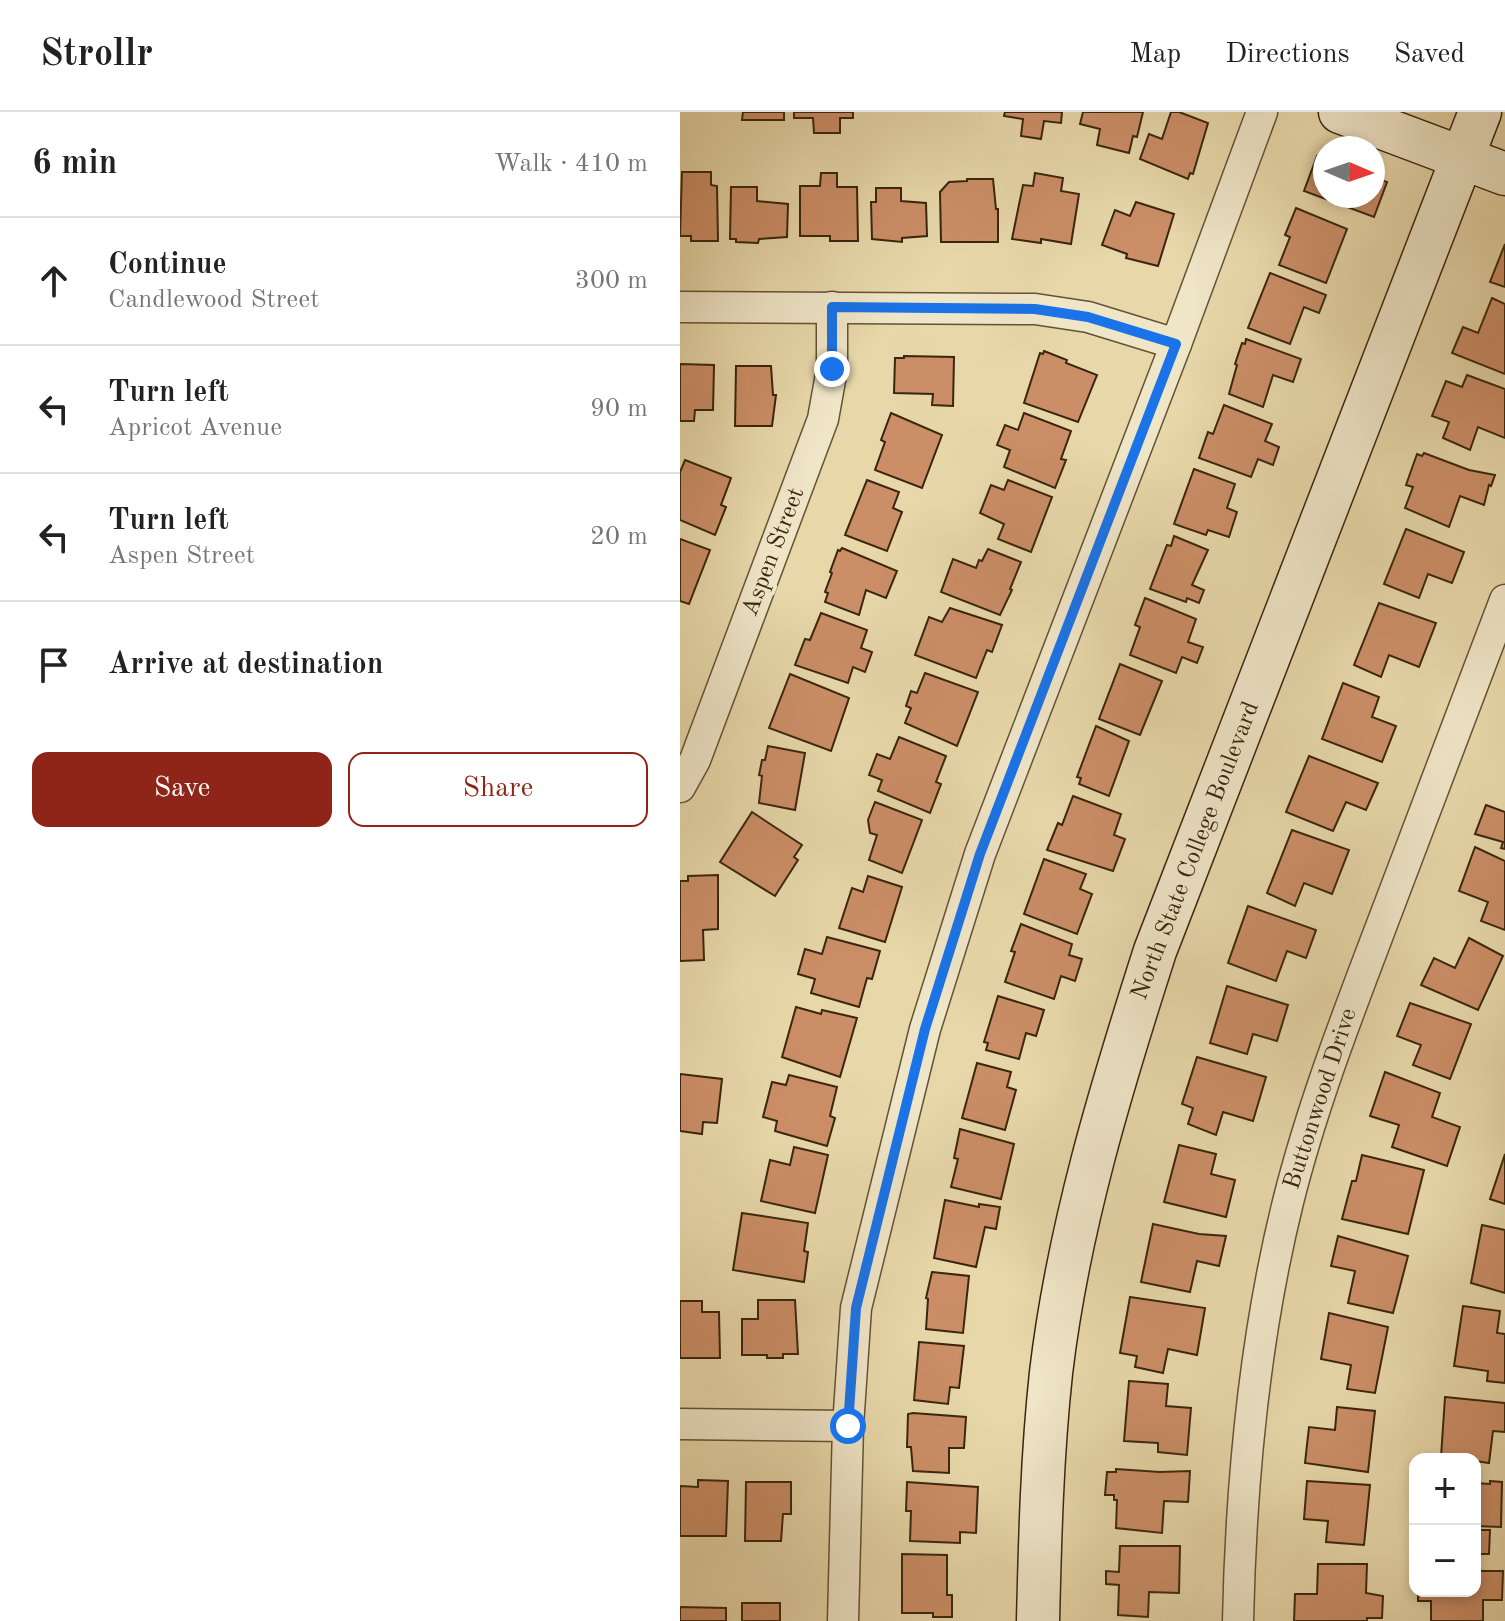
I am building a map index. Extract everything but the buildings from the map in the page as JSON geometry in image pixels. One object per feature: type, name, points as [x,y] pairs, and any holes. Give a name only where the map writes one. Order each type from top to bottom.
[{"type":"main road","points":[[1340,112],[1505,174]]},
{"type":"main road","name":"North State College Boulevard","points":[[1038,1621],[1042,1470],[1052,1370],[1086,1189],[1122,1055],[1155,951],[1480,112]]},
{"type":"street","points":[[843,1621],[848,1426],[856,1308],[925,1029],[980,854],[1262,112]]},
{"type":"street","points":[[680,307],[1035,309],[1088,317],[1176,344]]},
{"type":"street","name":"Aspen Street","points":[[680,787],[695,760],[823,419],[832,369],[832,307]]},
{"type":"street","name":"Buttonwood Drive","points":[[1238,1621],[1240,1540],[1251,1418],[1262,1328],[1288,1202],[1332,1056],[1499,635],[1505,600]]},
{"type":"street","points":[[680,1424],[848,1426]]},
{"type":"route","points":[[832,369],[832,307],[1035,309],[1088,317],[1176,344],[980,854],[925,1029],[856,1308],[848,1426]]}]
